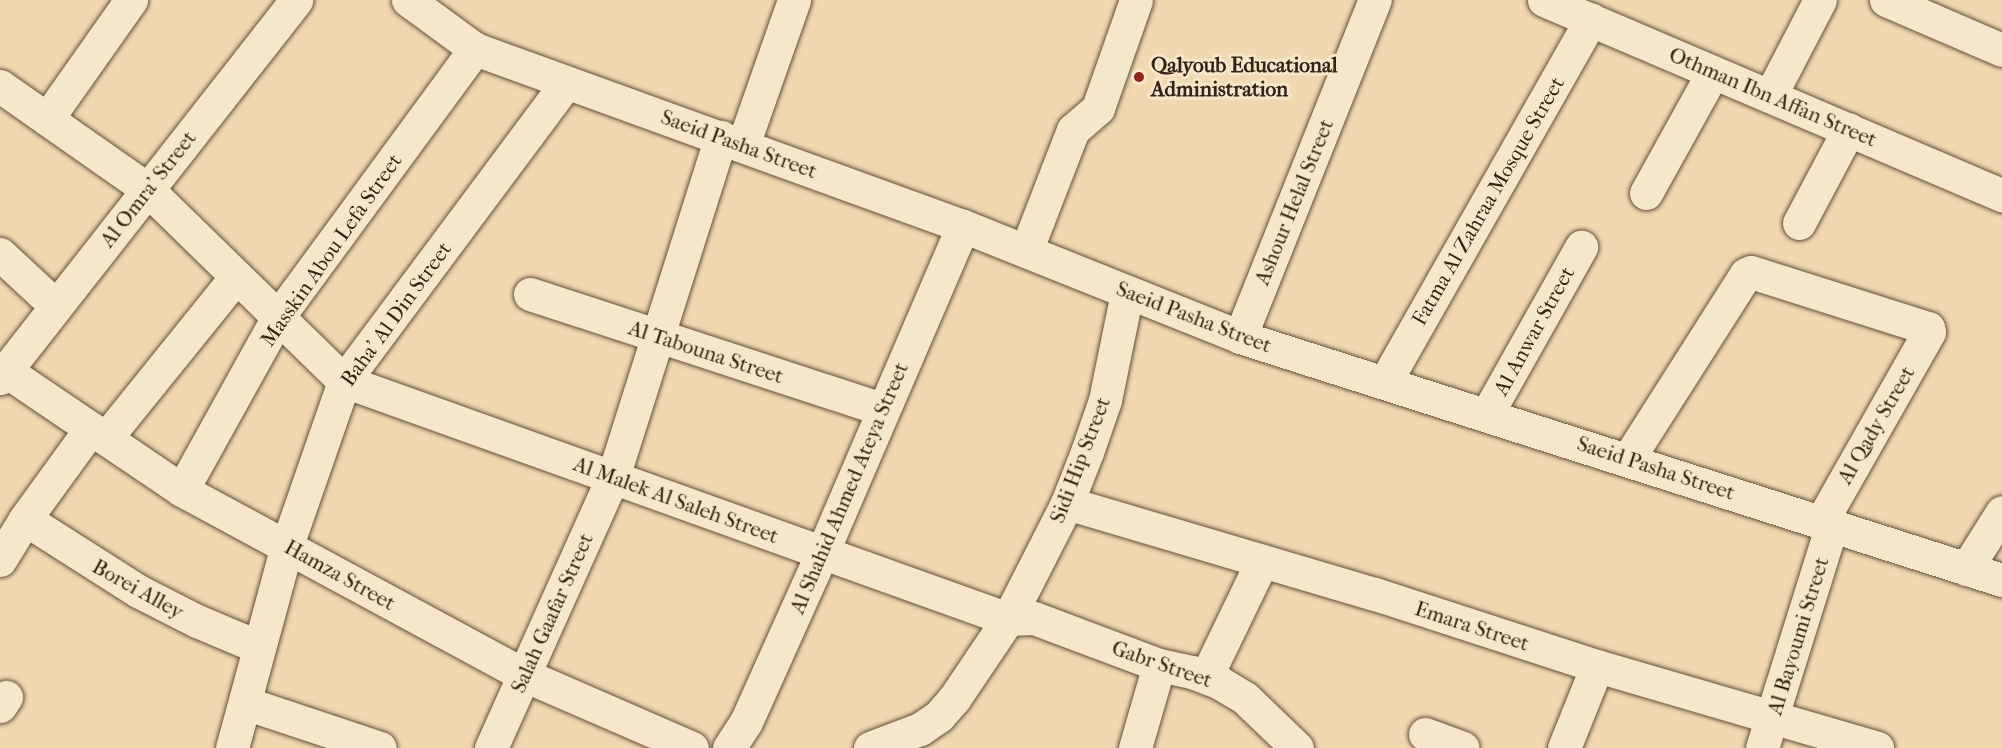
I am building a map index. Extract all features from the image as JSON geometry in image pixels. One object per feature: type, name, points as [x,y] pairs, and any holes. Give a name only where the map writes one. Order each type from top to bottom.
[{"type":"street","points":[[47,119],[131,0]]},
{"type":"street","name":"Al Omra' Street","points":[[3,374],[296,0]]},
{"type":"street","name":"Salah Gaafar Street","points":[[491,748],[613,477],[658,336],[732,141],[794,0]]},
{"type":"street","points":[[1026,251],[1073,130],[1098,108],[1136,0]]},
{"type":"street","name":"Ashour Helal Street","points":[[1240,337],[1375,0]]},
{"type":"street","name":"Othman Ibn Affan Street","points":[[1544,0],[2002,195]]},
{"type":"street","points":[[1770,96],[1820,0]]},
{"type":"street","points":[[1886,0],[2002,50]]},
{"type":"street","name":"Saeid Pasha Street","points":[[417,3],[475,49],[963,226],[1240,337],[1827,522],[2002,580]]},
{"type":"street","name":"Fatma Al Zahraa Mosque Street","points":[[1384,382],[1591,20]]},
{"type":"street","name":"Masskin Abou Lefa Street","points":[[182,490],[278,317],[475,49]]},
{"type":"street","points":[[1646,193],[1713,72]]},
{"type":"street","name":"Baha' Al Din Street","points":[[232,748],[287,545],[344,381],[566,83]]},
{"type":"street","points":[[0,86],[147,189],[344,381]]},
{"type":"street","points":[[1799,223],[1849,129]]},
{"type":"street","name":"Al Shahid Ahmed Ateya Street","points":[[729,748],[746,722],[822,553],[963,226]]},
{"type":"street","name":"Al Anwar Street","points":[[1488,414],[1581,247]]},
{"type":"street","points":[[0,254],[56,306]]},
{"type":"street","name":"Al Qady Street","points":[[1628,459],[1746,274],[1751,272],[1929,330],[1827,522]]},
{"type":"street","points":[[0,560],[25,519],[236,277]]},
{"type":"street","name":"Sidi Hip Street","points":[[1008,619],[1067,503],[1105,400],[1127,293]]},
{"type":"street","name":"Al Tabouna Street","points":[[530,294],[882,410]]},
{"type":"street","name":"Hamza Street","points":[[3,374],[98,433],[182,490],[524,675],[692,748]]},
{"type":"street","name":"Al Malek Al Saleh Street","points":[[344,381],[1008,619]]},
{"type":"street","name":"Emara Street","points":[[1067,503],[1262,561],[1597,666],[1767,733],[1877,748]]},
{"type":"street","points":[[1966,569],[2002,512]]},
{"type":"street","name":"Borei Alley","points":[[25,519],[80,557],[138,591],[197,621],[259,647]]},
{"type":"street","name":"Al Bayoumi Street","points":[[1767,733],[1827,522]]},
{"type":"street","points":[[1206,678],[1262,561]]},
{"type":"street","name":"Gabr Street","points":[[1008,619],[1034,618],[1159,665],[1206,678],[1245,698],[1283,742]]},
{"type":"street","points":[[889,744],[920,729],[939,716],[954,699],[1008,619]]},
{"type":"street","points":[[1135,748],[1159,665]]},
{"type":"street","points":[[1563,748],[1597,666]]},
{"type":"street","points":[[245,703],[380,748]]},
{"type":"street","points":[[1425,734],[1463,748]]},
{"type":"place","name":"Qalyoub Educational Administration","points":[[1139,77]]}]
